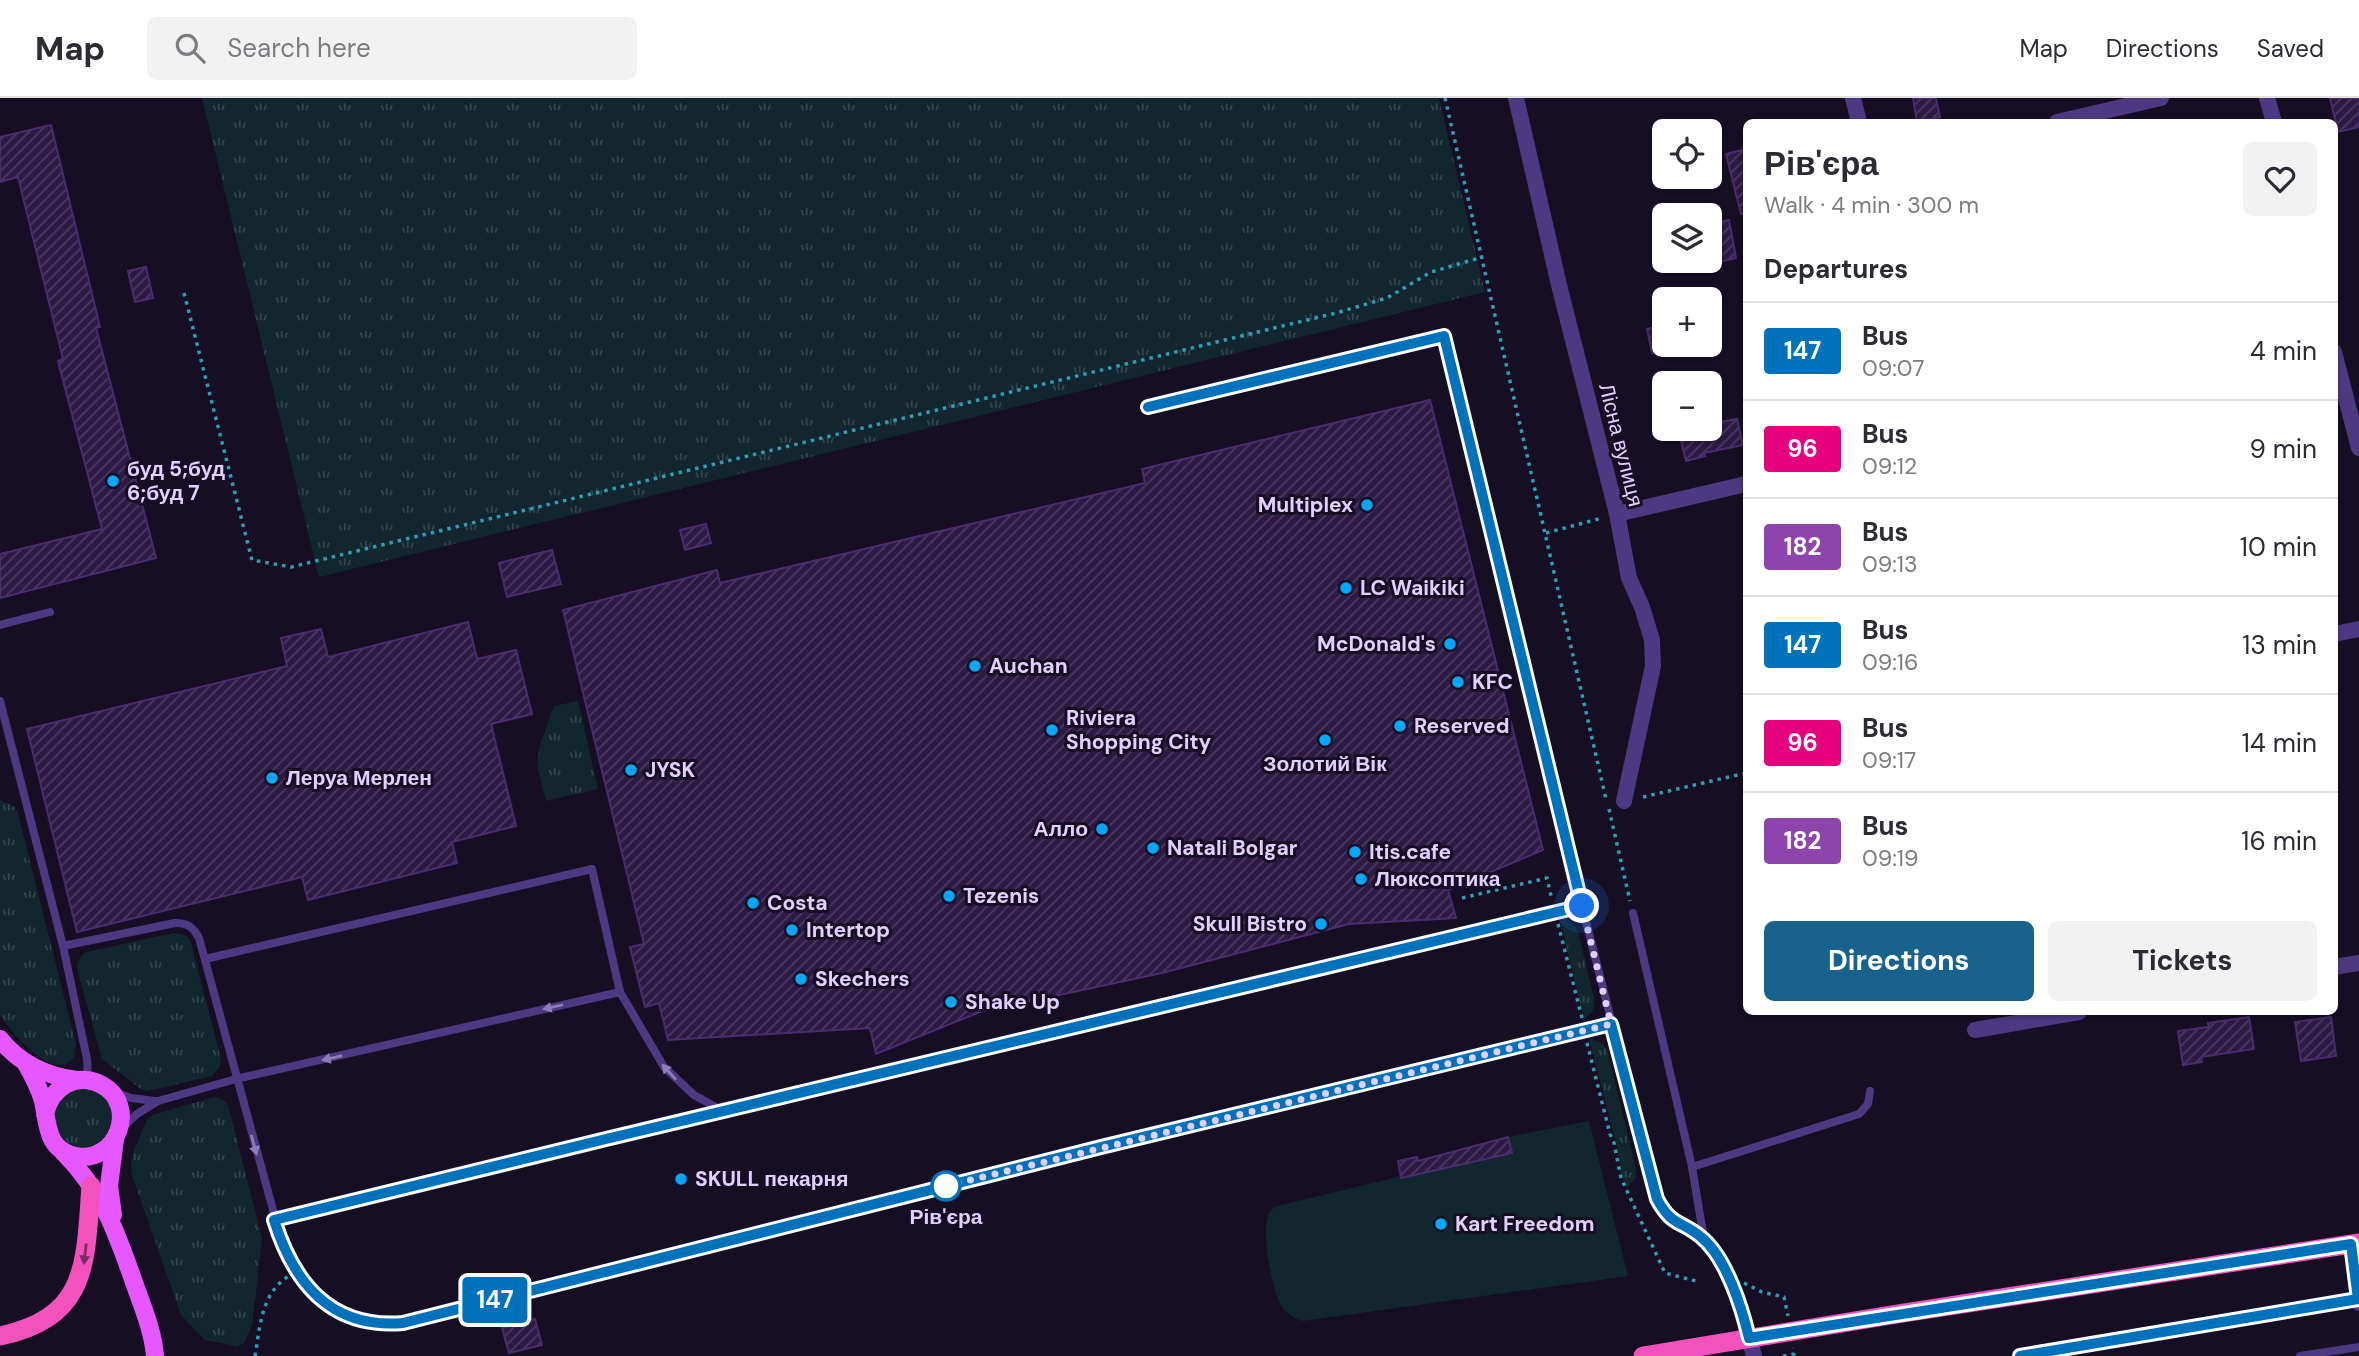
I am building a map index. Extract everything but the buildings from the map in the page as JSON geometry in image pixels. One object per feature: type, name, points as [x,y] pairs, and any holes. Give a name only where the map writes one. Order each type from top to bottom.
[{"type":"highway","points":[[0,1336],[23,1331],[49,1317],[64,1305],[77,1286],[86,1259],[91,1186]]},
{"type":"highway","points":[[1643,1356],[1752,1347],[2355,1244]]},
{"type":"main road","points":[[0,1039],[24,1062],[50,1074],[106,1087],[118,1102],[122,1121],[117,1135],[110,1186],[117,1233]]},
{"type":"main road","points":[[24,1062],[38,1087],[48,1133],[59,1149],[78,1167],[107,1209],[148,1323],[155,1356]]},
{"type":"main road","points":[[45,1114],[47,1104],[59,1088],[83,1080]]},
{"type":"main road","points":[[59,1149],[76,1156],[94,1155],[102,1152],[117,1135]]},
{"type":"street","name":"Лісна вулиця","points":[[1516,98],[1559,285],[1617,514],[1629,578],[1642,607],[1652,640],[1653,666],[1624,801]]},
{"type":"street","points":[[1853,98],[1858,119]]},
{"type":"street","points":[[2070,119],[2161,98]]},
{"type":"street","points":[[2267,98],[2273,119]]},
{"type":"street","points":[[2338,365],[2359,448]]},
{"type":"street","points":[[1617,514],[1743,485]]},
{"type":"street","points":[[2338,633],[2359,629]]},
{"type":"street","points":[[2338,966],[2359,963]]},
{"type":"street","points":[[1975,1030],[2062,1015]]},
{"type":"street","points":[[2355,1244],[2359,1301]]},
{"type":"lane","points":[[1148,407],[1444,336],[1611,1024],[1657,1199],[1673,1222],[1703,1238]]},
{"type":"lane","points":[[0,625],[50,612]]},
{"type":"lane","points":[[0,701],[63,946],[87,1059],[83,1080]]},
{"type":"lane","points":[[205,959],[592,869],[620,992],[668,1072],[694,1095],[723,1111]]},
{"type":"lane","points":[[274,1220],[1582,906]]},
{"type":"lane","points":[[1633,913],[1692,1167],[1703,1238],[1728,1275],[1742,1309],[1752,1347]]},
{"type":"lane","points":[[63,946],[175,923],[185,923],[194,928],[200,938],[282,1243],[297,1272],[322,1301],[365,1322],[392,1324],[1611,1024]]},
{"type":"lane","points":[[117,1135],[137,1114],[158,1101],[236,1079],[620,992]]},
{"type":"lane","points":[[106,1087],[131,1098],[158,1101]]},
{"type":"lane","points":[[1692,1167],[1859,1114],[1868,1104],[1870,1091]]},
{"type":"lane","points":[[2020,1356],[2359,1301]]},
{"type":"lane","points":[[2300,1356],[2359,1347]]},
{"type":"path","points":[[1445,98],[1633,913]]},
{"type":"path","points":[[184,293],[252,560],[291,566],[1336,313],[1387,298],[1431,272],[1483,257]]},
{"type":"path","points":[[1546,533],[1617,514]]},
{"type":"path","points":[[1624,801],[1743,774]]},
{"type":"path","points":[[1462,898],[1547,878],[1552,901]]},
{"type":"path","points":[[1557,920],[1582,1020]]},
{"type":"path","points":[[1586,1039],[1625,1190],[1665,1273],[1700,1282]]},
{"type":"path","points":[[255,1356],[268,1297],[278,1283],[297,1272]]},
{"type":"path","points":[[1741,1279],[1762,1293],[1784,1297]]},
{"type":"path","points":[[1783,1356],[1794,1354]]},
{"type":"green space","points":[[202,98],[1439,98],[1485,292],[319,577]]},
{"type":"green space","points":[[578,701],[598,789],[546,801],[537,765],[540,745],[554,706]]},
{"type":"green space","points":[[0,800],[15,807],[18,814],[76,1044],[74,1058],[65,1065],[56,1065],[37,1055],[0,1015]]},
{"type":"green space","points":[[1565,919],[1574,925],[1578,932],[1594,998],[1593,1010],[1584,1019],[1560,920]]},
{"type":"green space","points":[[173,933],[187,936],[191,943],[221,1059],[220,1066],[212,1076],[148,1091],[142,1090],[102,1059],[77,965],[87,952]]},
{"type":"green space","points":[[1589,1038],[1602,1043],[1607,1049],[1636,1169],[1636,1177],[1627,1188],[1622,1177],[1616,1142]]},
{"type":"green space","points":[[78,1086],[100,1089],[117,1116],[103,1145],[81,1151],[72,1149],[61,1140],[54,1120],[54,1104]]},
{"type":"green space","points":[[215,1097],[228,1105],[262,1238],[252,1326],[244,1343],[237,1346],[205,1340],[181,1315],[132,1175],[131,1164],[148,1118]]},
{"type":"green space","name":"Kart Freedom","points":[[1589,1121],[1628,1276],[1303,1321],[1290,1315],[1281,1305],[1274,1286],[1267,1248],[1266,1224],[1274,1207],[1401,1176],[1402,1178],[1512,1153],[1508,1137]]},
{"type":"bus line","name":"147","points":[[1148,407],[1444,336],[1582,906],[274,1220],[288,1256],[311,1290],[322,1301],[350,1317],[365,1322],[403,1323],[1101,1147],[1611,1024],[1657,1199],[1673,1222],[1703,1238],[1728,1275],[1742,1309],[1749,1338],[2351,1244],[2358,1299],[2020,1356]]},
{"type":"place","name":"буд 5;буд 6;буд 7","points":[[113,481]]},
{"type":"place","name":"Multiplex","points":[[1367,505]]},
{"type":"place","name":"LC Waikiki","points":[[1346,588]]},
{"type":"place","name":"McDonald's","points":[[1450,644]]},
{"type":"place","name":"Auchan","points":[[975,666]]},
{"type":"place","name":"KFC","points":[[1458,682]]},
{"type":"place","name":"Reserved","points":[[1400,726]]},
{"type":"place","name":"Riviera Shopping City","points":[[1052,730]]},
{"type":"place","name":"Золотий Вік","points":[[1325,740]]},
{"type":"place","name":"JYSK","points":[[631,770]]},
{"type":"place","name":"Леруа Мерлен","points":[[272,778]]},
{"type":"place","name":"Алло","points":[[1102,829]]},
{"type":"place","name":"Natali Bolgar","points":[[1153,848]]},
{"type":"place","name":"Itis.cafe","points":[[1355,852]]},
{"type":"place","name":"Люксоптика","points":[[1361,879]]},
{"type":"place","name":"Tezenis","points":[[949,896]]},
{"type":"place","name":"Costa","points":[[753,903]]},
{"type":"place","name":"Skull Bistro","points":[[1321,924]]},
{"type":"place","name":"Intertop","points":[[792,930]]},
{"type":"place","name":"Skechers","points":[[801,979]]},
{"type":"place","name":"Shake Up","points":[[951,1002]]},
{"type":"place","name":"SKULL пекарня","points":[[681,1179]]},
{"type":"place","name":"Рів'єра","points":[[946,1186]]},
{"type":"place","name":"Kart Freedom","points":[[1441,1224]]},
{"type":"route","points":[[946,1186],[1611,1024],[1582,906]]}]
